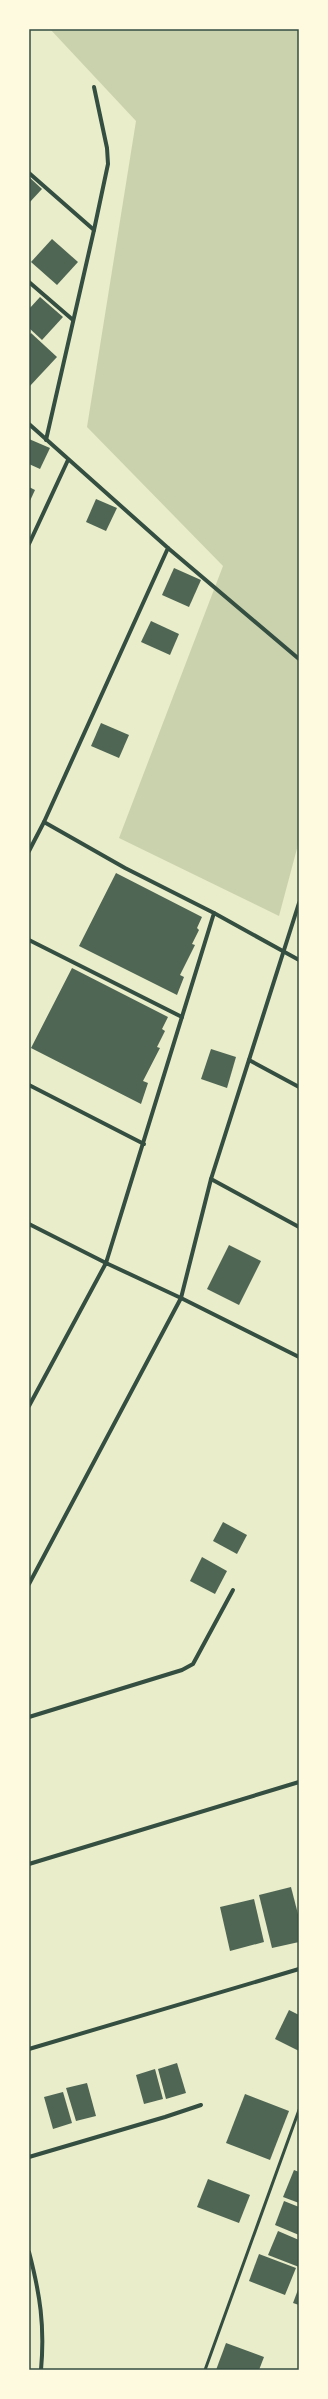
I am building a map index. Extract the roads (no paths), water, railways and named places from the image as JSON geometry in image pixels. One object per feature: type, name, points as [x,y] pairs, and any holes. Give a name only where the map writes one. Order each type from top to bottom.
[{"type":"street","points":[[46,440],[108,164],[107,148],[94,87]]},
{"type":"street","points":[[29,173],[94,230]]},
{"type":"street","points":[[29,282],[73,320]]},
{"type":"street","points":[[29,424],[168,548],[299,659]]},
{"type":"street","points":[[29,544],[68,460]]},
{"type":"street","points":[[29,851],[44,822],[168,548]]},
{"type":"street","points":[[44,822],[125,868],[214,913],[299,960]]},
{"type":"street","points":[[29,1584],[181,1298],[211,1180],[299,903]]},
{"type":"street","points":[[29,1406],[106,1263],[144,1144],[214,913]]},
{"type":"street","points":[[29,940],[182,1017]]},
{"type":"street","points":[[249,1060],[299,1087]]},
{"type":"street","points":[[29,1085],[144,1144]]},
{"type":"street","points":[[211,1180],[299,1227]]},
{"type":"street","points":[[29,1224],[299,1357]]},
{"type":"street","points":[[29,1717],[182,1670],[193,1664],[233,1590]]},
{"type":"street","points":[[29,1864],[299,1782]]},
{"type":"street","points":[[29,2049],[299,1969]]},
{"type":"street","points":[[29,2157],[201,2105]]},
{"type":"street","points":[[29,2252],[38,2289],[44,2337],[41,2370]]},
{"type":"lane","points":[[205,2370],[299,2110]]}]
